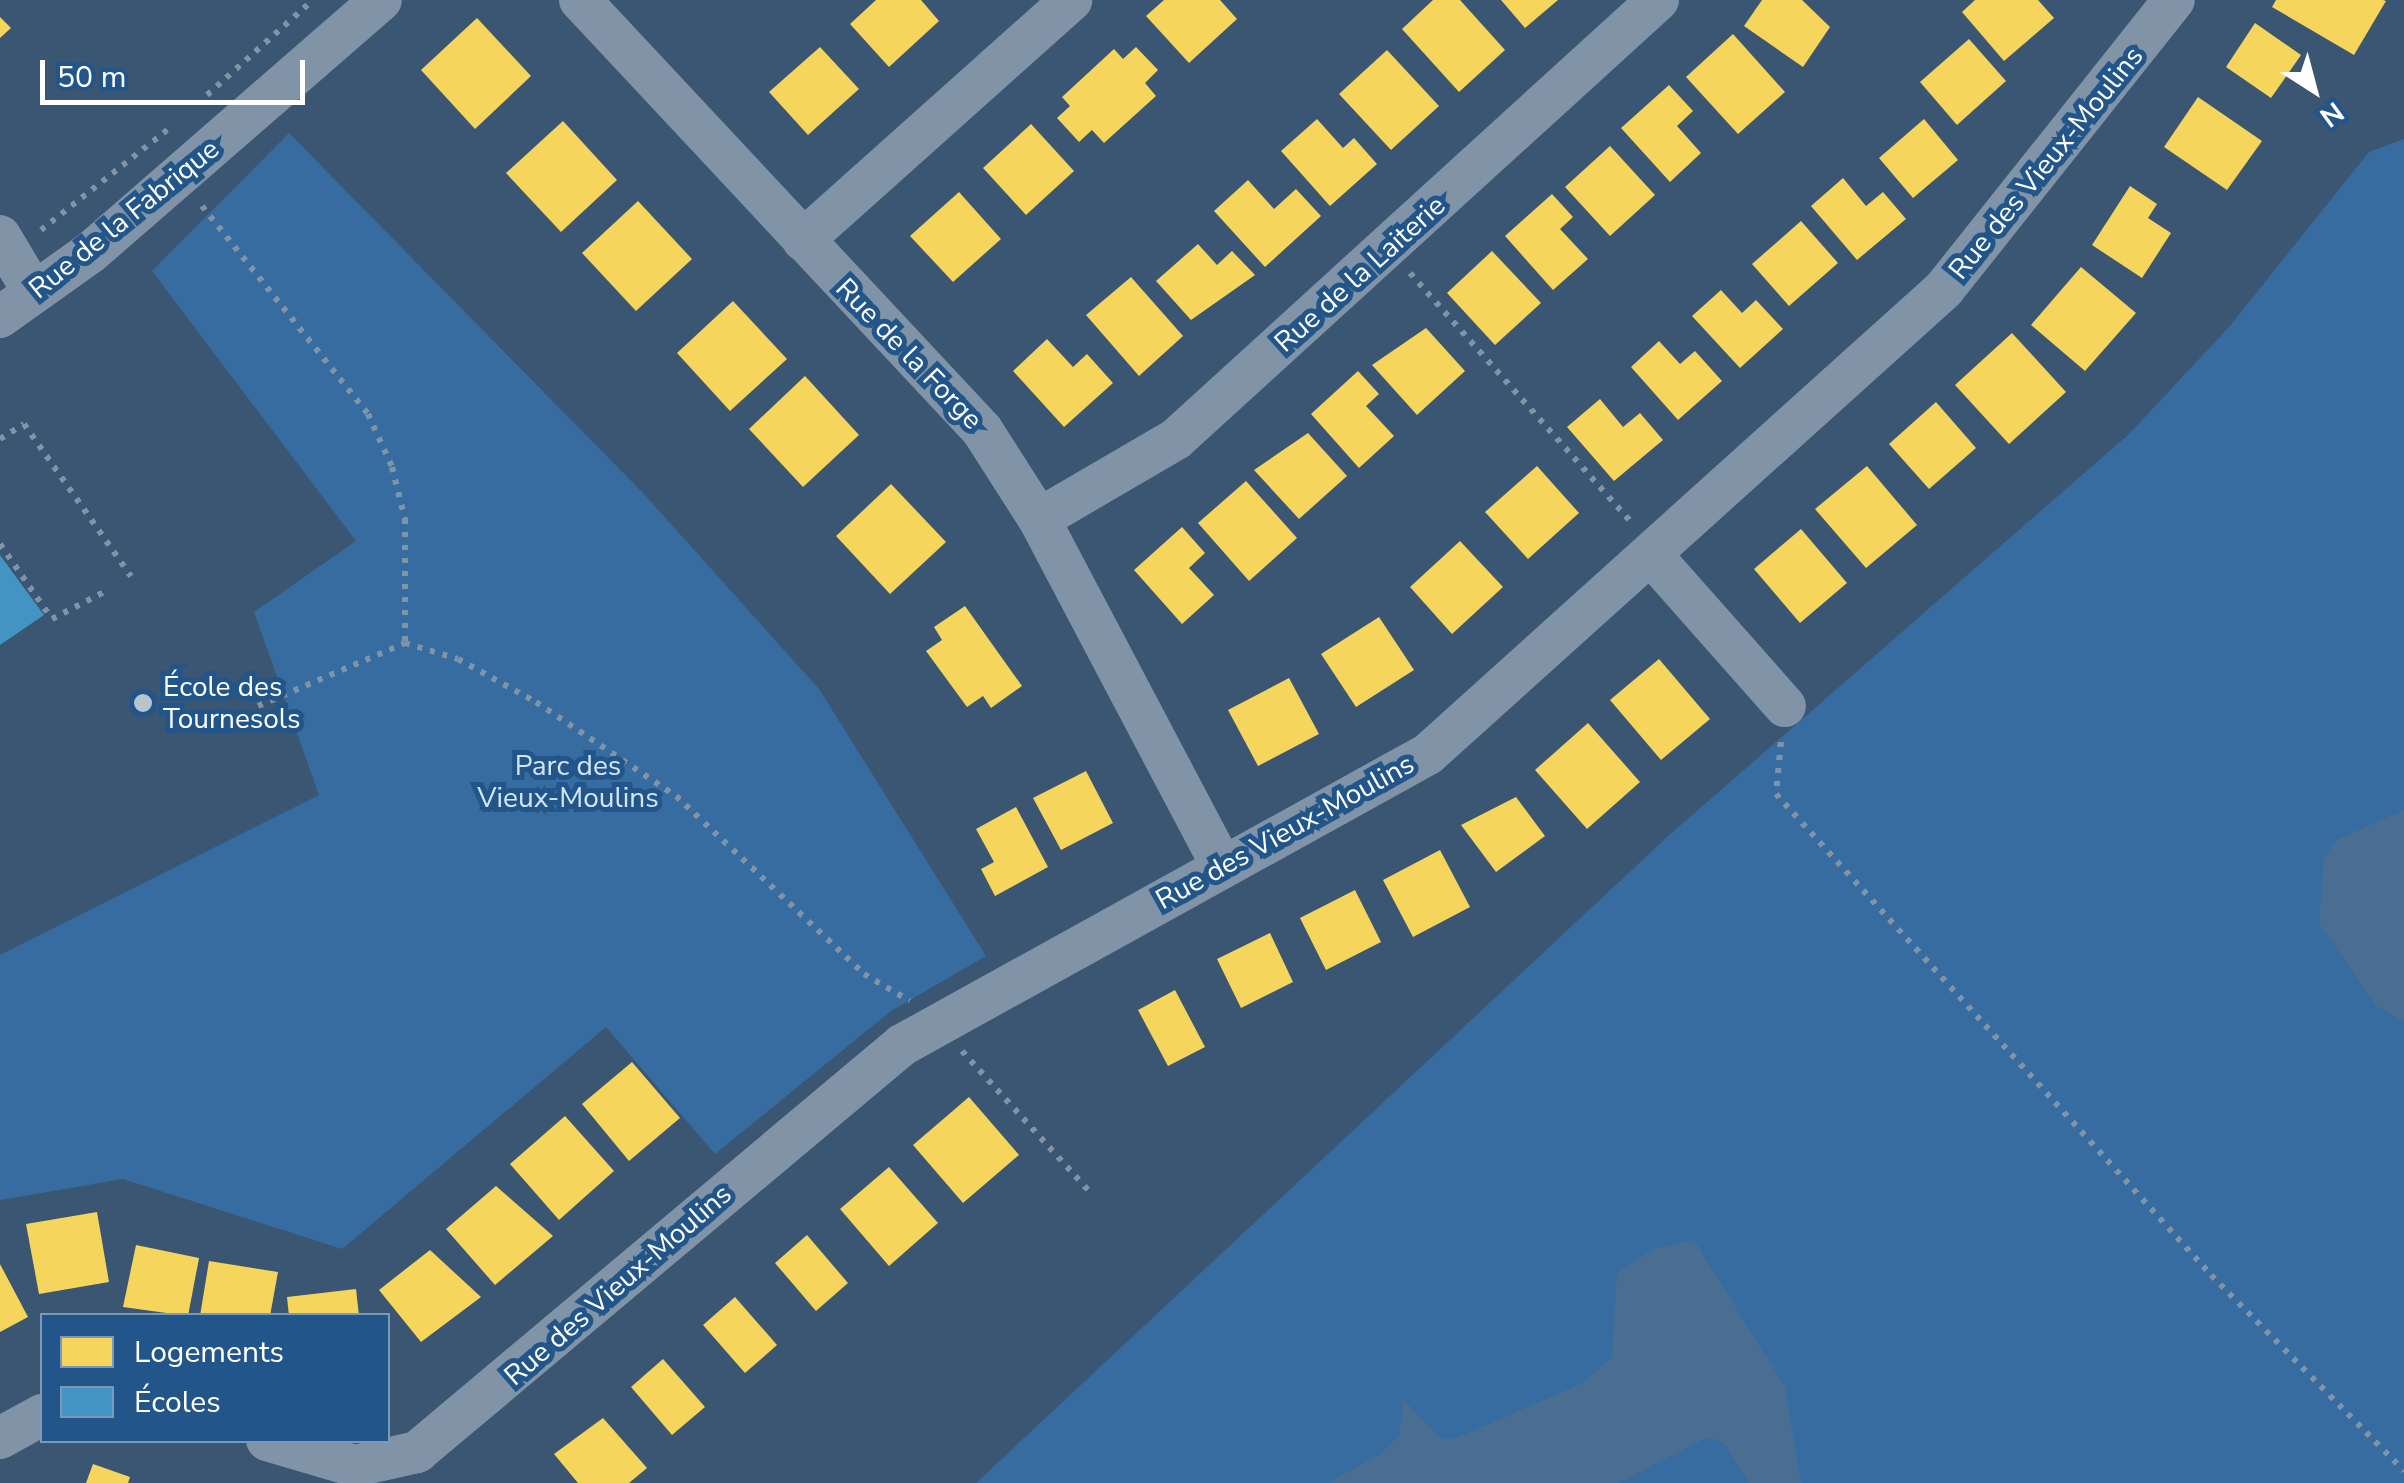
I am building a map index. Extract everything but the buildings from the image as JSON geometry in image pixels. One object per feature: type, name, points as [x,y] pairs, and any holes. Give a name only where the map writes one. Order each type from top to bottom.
[{"type":"street","name":"Rue de la Fabrique","points":[[0,317],[178,177],[381,0]]},
{"type":"street","name":"Rue de la Forge","points":[[580,0],[958,400],[1040,518],[1222,866]]},
{"type":"street","points":[[803,240],[1072,0]]},
{"type":"street","name":"Rue de la Laiterie","points":[[1040,518],[1176,439],[1390,250],[1658,0]]},
{"type":"street","name":"Rue des Vieux-Moulins","points":[[277,1443],[355,1466],[417,1452],[933,1025],[1428,754],[1654,556],[1978,254],[2174,0]]},
{"type":"street","points":[[7,244],[34,293]]},
{"type":"street","points":[[1654,556],[1785,706]]},
{"type":"street","points":[[0,1438],[40,1416]]},
{"type":"path","points":[[195,106],[313,0]]},
{"type":"path","points":[[7,244],[180,119]]},
{"type":"path","points":[[178,177],[368,414],[405,520],[406,643]]},
{"type":"path","points":[[1390,250],[1654,556]]},
{"type":"path","points":[[0,439],[24,424],[131,576]]},
{"type":"path","points":[[0,544],[52,619],[106,591]]},
{"type":"path","points":[[258,706],[406,643],[458,659],[536,702],[676,796],[864,974],[904,994],[1088,1191]]},
{"type":"path","points":[[1785,706],[1776,794],[2211,1275],[2404,1471]]},
{"type":"green space","name":"Parc des Vieux-Moulins","points":[[289,133],[644,494],[819,689],[986,956],[891,1011],[715,1154],[606,1027],[342,1249],[123,1179],[0,1200],[0,955],[319,795],[254,612],[356,541],[152,271]]},
{"type":"green space","points":[[2404,139],[2404,1483],[976,1483],[1667,837],[2129,434],[2229,327],[2369,152]]},
{"type":"shaded area","points":[[2404,810],[2404,1021],[2377,1007],[2319,923],[2324,858],[2336,840]]},
{"type":"shaded area","points":[[1694,1240],[1785,1387],[1801,1483],[1749,1483],[1725,1444],[1708,1437],[1619,1483],[1327,1483],[1382,1453],[1399,1435],[1404,1400],[1441,1439],[1454,1439],[1583,1383],[1612,1357],[1617,1273],[1654,1249]]},
{"type":"place","name":"École des Tournesols","points":[[143,703]]}]
